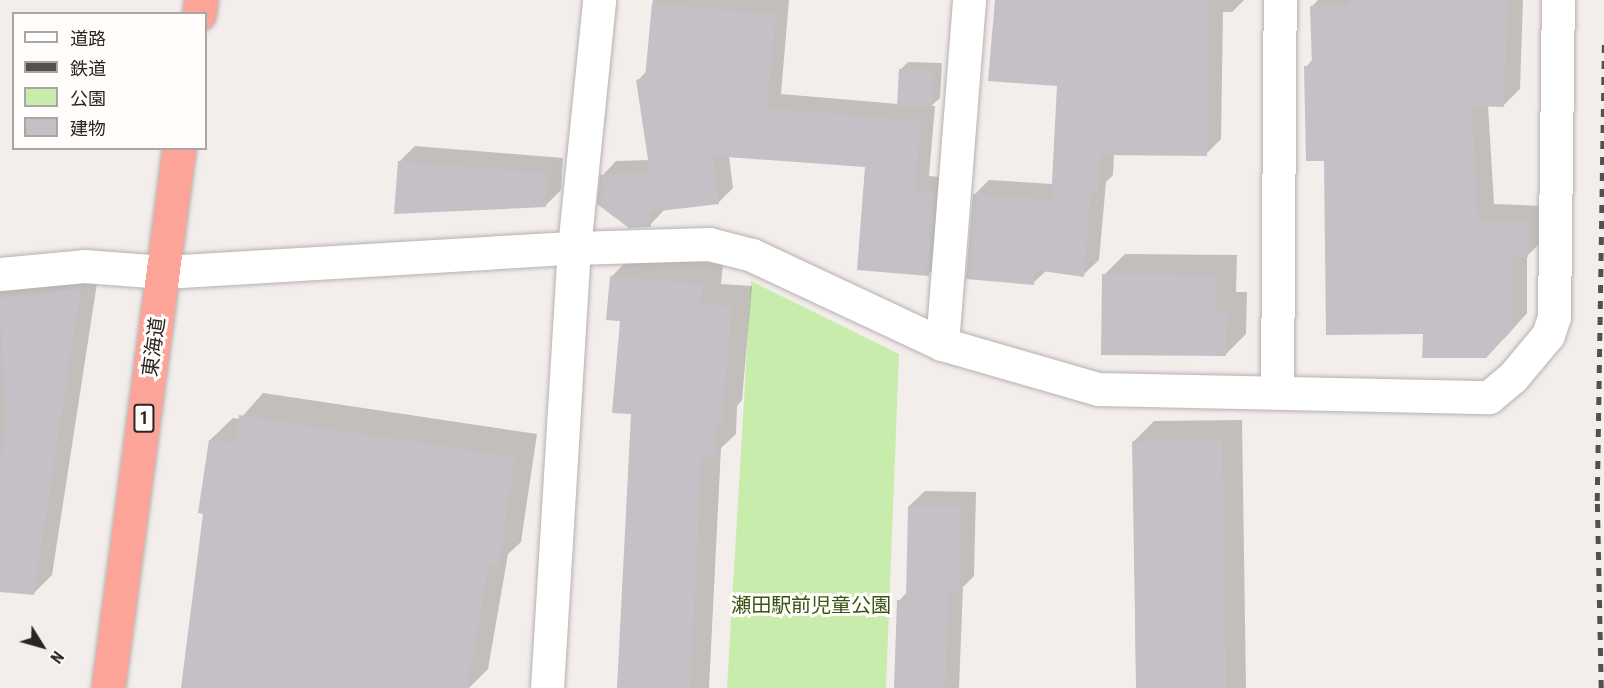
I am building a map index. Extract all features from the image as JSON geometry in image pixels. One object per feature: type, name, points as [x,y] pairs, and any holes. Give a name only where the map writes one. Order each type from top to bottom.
[{"type":"highway","name":"東海道","points":[[108,688],[179,150]]},
{"type":"street","points":[[547,688],[574,248],[598,0]]},
{"type":"street","points":[[942,344],[969,0]]},
{"type":"street","points":[[1277,392],[1280,0]]},
{"type":"street","points":[[0,274],[84,266],[164,272],[574,248],[710,244],[752,255],[942,344],[1098,388],[1489,397],[1512,378],[1548,335],[1554,317],[1558,0]]},
{"type":"green space","name":"瀬田駅前児童公園","points":[[751,281],[899,354],[886,688],[727,688]]},
{"type":"building","points":[[995,0],[1208,0],[1207,156],[1100,155],[1098,192],[1091,192],[1084,277],[1035,270],[1034,285],[966,279],[973,194],[1051,200],[1057,86],[988,81]]},
{"type":"building","points":[[1349,0],[1508,0],[1504,107],[1472,106],[1478,220],[1530,222],[1528,257],[1512,256],[1511,331],[1486,358],[1422,358],[1423,334],[1326,335],[1324,161],[1306,161],[1304,66],[1312,66],[1310,6],[1349,5]]},
{"type":"building","points":[[652,3],[776,14],[767,108],[921,121],[915,190],[935,192],[929,276],[857,270],[865,167],[713,156],[719,204],[651,212],[651,227],[629,228],[597,204],[600,175],[650,173],[636,80],[645,78]]},
{"type":"building","points":[[899,69],[934,71],[932,108],[897,106]]},
{"type":"building","points":[[398,161],[548,173],[546,207],[394,214]]},
{"type":"building","points":[[1102,274],[1217,275],[1216,312],[1227,312],[1226,356],[1101,355]]},
{"type":"building","points":[[610,276],[703,284],[701,304],[732,306],[722,422],[717,422],[715,456],[702,455],[690,688],[617,688],[631,414],[612,413],[620,321],[606,320]]},
{"type":"building","points":[[81,288],[34,595],[0,592],[0,463],[5,428],[0,298]]},
{"type":"building","points":[[239,415],[515,457],[499,566],[489,565],[467,688],[181,688],[203,514],[198,513],[209,440],[235,443]]},
{"type":"building","points":[[1222,440],[1226,688],[1136,688],[1132,442]]},
{"type":"building","points":[[908,506],[961,506],[959,593],[949,593],[945,688],[894,688],[897,600],[906,600]]},
{"type":"railway","points":[[1601,688],[1597,501],[1604,41]]}]
